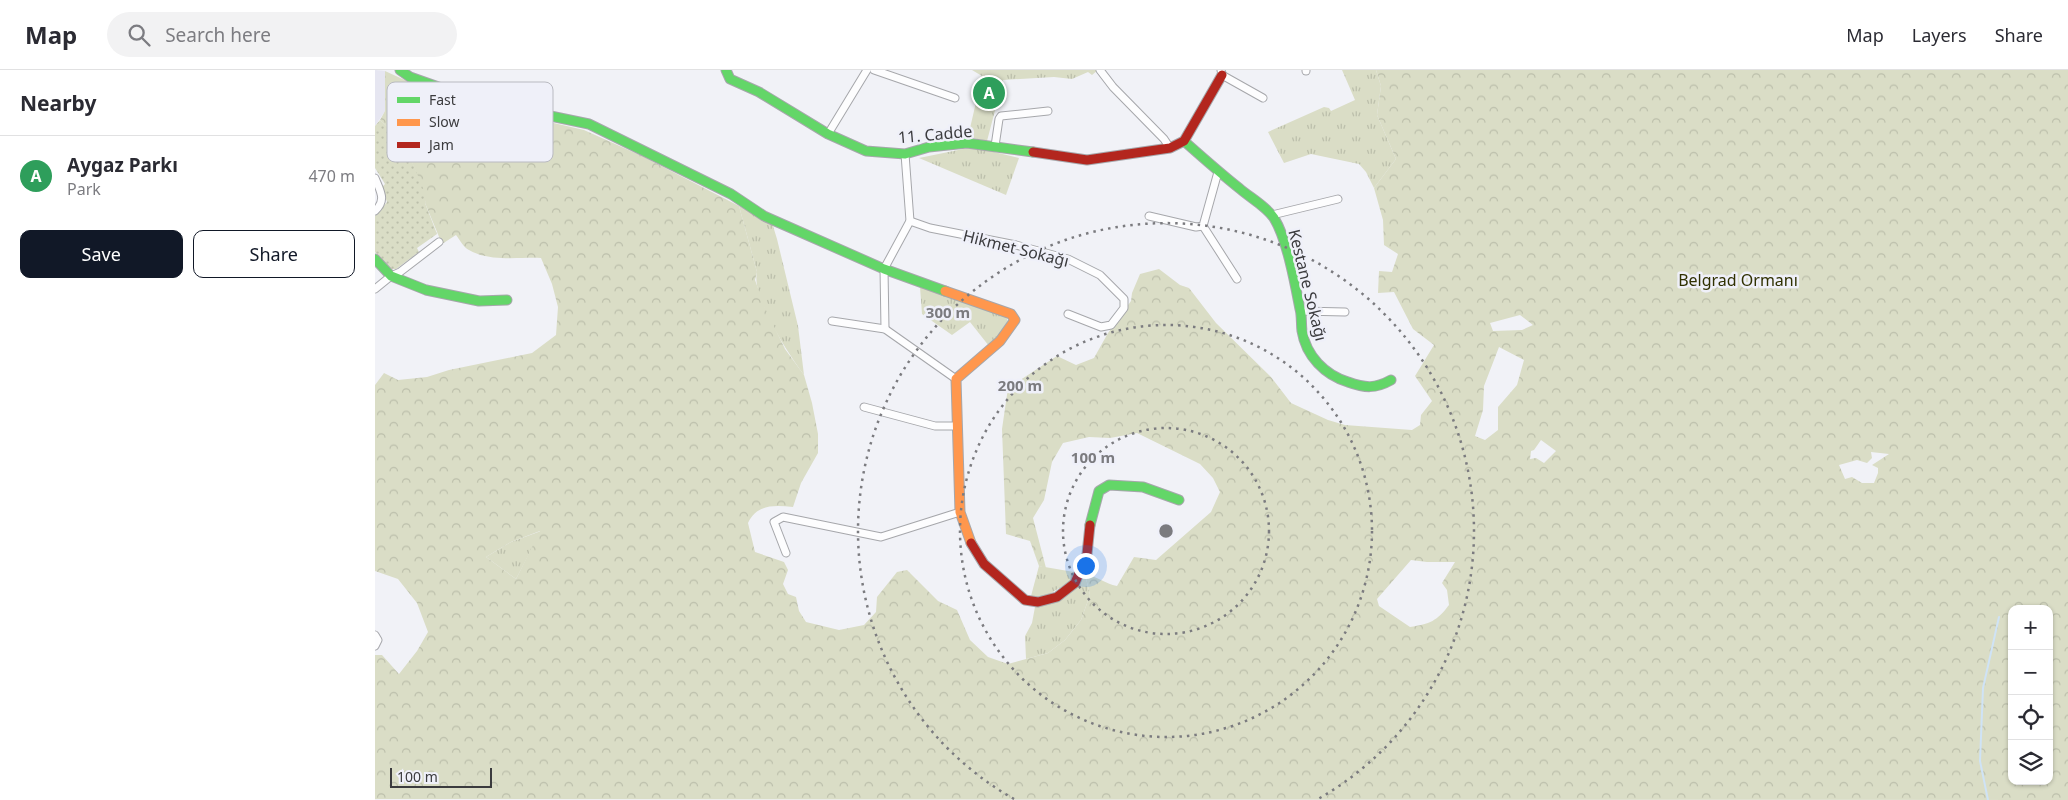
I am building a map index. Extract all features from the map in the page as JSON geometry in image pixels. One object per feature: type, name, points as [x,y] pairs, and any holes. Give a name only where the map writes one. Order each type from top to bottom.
[{"type":"street","points":[[400,70],[411,77],[425,82]]},
{"type":"street","name":"11. Cadde","points":[[725,70],[730,79],[759,92],[828,134],[866,151],[905,154],[929,147],[958,144],[995,146],[1087,160],[1170,148],[1184,141]]},
{"type":"street","points":[[828,134],[867,70]]},
{"type":"street","points":[[874,70],[955,98]]},
{"type":"street","points":[[1100,70],[1113,88],[1164,139],[1170,148]]},
{"type":"street","points":[[1184,141],[1211,96],[1222,72],[1263,98]]},
{"type":"street","points":[[995,146],[1001,116],[1048,112]]},
{"type":"street","points":[[553,117],[589,124],[731,194],[764,216],[884,269],[1011,314],[1015,320],[1000,340],[957,379],[960,512],[969,540],[983,564],[1025,600],[1038,602],[1057,597],[1067,591],[1075,582],[1087,554],[1090,524],[1099,491],[1109,485],[1143,487],[1179,500]]},
{"type":"street","name":"Kestane Sokağı","points":[[1184,141],[1218,172],[1272,215],[1279,227],[1286,252],[1301,312],[1302,332],[1308,351],[1317,364],[1340,380],[1365,388],[1384,384],[1391,380]]},
{"type":"street","points":[[885,330],[884,269],[910,220],[905,154]]},
{"type":"street","points":[[1218,172],[1203,226],[1237,280]]},
{"type":"street","points":[[375,178],[383,198],[380,206],[375,211]]},
{"type":"street","points":[[1272,215],[1338,199]]},
{"type":"street","points":[[1149,216],[1196,227],[1203,226]]},
{"type":"street","name":"Hikmet Sokağı","points":[[910,220],[930,228],[1068,259],[1100,275],[1124,299],[1124,308],[1111,325],[1101,327],[1068,314]]},
{"type":"street","points":[[375,289],[439,242]]},
{"type":"street","points":[[375,259],[391,276],[407,284],[450,297],[479,302],[507,300]]},
{"type":"street","points":[[1301,312],[1345,312]]},
{"type":"street","points":[[832,321],[885,330],[957,379]]},
{"type":"street","points":[[864,407],[935,426],[957,426]]},
{"type":"street","points":[[787,554],[774,522],[783,517],[881,537],[960,512]]},
{"type":"street","points":[[375,635],[378,640],[375,646]]},
{"type":"shaded area","points":[[375,70],[385,71],[385,111],[375,126]]},
{"type":"green space","points":[[972,70],[1098,70],[1092,75],[1088,72],[1072,79],[1054,77],[1003,80],[987,141],[968,137],[982,76]]},
{"type":"green space","points":[[1342,70],[1376,70],[1381,86],[1377,115],[1396,159],[1374,188],[1366,172],[1359,164],[1311,154],[1284,163],[1268,132],[1324,107],[1329,108],[1331,111],[1355,100]]},
{"type":"green space","name":"Belgrad Ormanı","points":[[1376,70],[2068,70],[2068,800],[375,799],[375,655],[382,655],[399,674],[417,651],[428,632],[417,603],[398,579],[375,571],[375,385],[384,373],[398,380],[427,377],[449,370],[532,353],[556,335],[558,307],[552,284],[541,258],[495,258],[477,254],[467,249],[456,235],[442,244],[425,203],[426,198],[412,162],[553,162],[553,123],[584,130],[642,156],[739,206],[757,272],[755,280],[765,308],[785,349],[804,375],[818,434],[818,453],[801,483],[793,507],[773,506],[761,509],[756,512],[748,523],[755,552],[784,562],[788,570],[783,584],[788,594],[796,597],[799,611],[806,622],[839,630],[864,625],[876,612],[877,597],[897,572],[907,570],[938,601],[957,610],[970,640],[988,657],[1008,664],[1048,653],[1065,640],[1081,620],[1090,595],[1085,574],[1117,586],[1134,557],[1156,560],[1211,512],[1220,492],[1213,478],[1200,464],[1137,433],[1110,438],[1089,437],[1063,443],[1052,462],[1044,500],[1033,518],[1046,568],[1039,566],[1030,541],[1006,534],[1002,429],[1008,388],[1057,356],[1076,365],[1094,358],[1108,333],[1131,301],[1132,293],[1140,274],[1159,269],[1180,285],[1189,288],[1216,323],[1271,377],[1291,403],[1328,420],[1345,425],[1412,430],[1420,425],[1421,415],[1432,401],[1415,376],[1434,345],[1413,329],[1394,292],[1378,293],[1379,271],[1392,272],[1398,254],[1384,245],[1383,220],[1374,188],[1396,159],[1377,115],[1381,86]],"holes":[[[1520,315],[1533,325],[1522,330],[1493,331],[1490,323]],[[1499,347],[1524,360],[1517,385],[1498,407],[1498,430],[1485,440],[1475,436],[1483,410],[1484,386]],[[1541,440],[1556,451],[1544,463],[1536,458],[1530,459],[1531,451],[1534,450]],[[1871,452],[1889,454],[1872,465],[1878,468],[1874,483],[1862,483],[1852,477],[1845,479],[1839,465],[1857,460],[1867,463],[1872,458]],[[540,531],[516,579],[486,557],[511,542]],[[1411,560],[1455,562],[1442,583],[1447,590],[1449,605],[1433,621],[1410,627],[1379,606],[1377,599]]]},
{"type":"green space","name":"Belgrad Ormanı","points":[[385,71],[409,82],[387,82],[387,126],[380,120],[385,111]]},
{"type":"green space","points":[[380,120],[387,126],[387,162],[412,162],[427,198],[425,203],[437,234],[417,248],[419,252],[396,269],[389,269],[375,252],[375,216],[387,202],[382,187],[385,184],[375,168],[375,126]]},
{"type":"green space","points":[[968,148],[1019,158],[1006,195],[919,158]]},
{"type":"green space","points":[[739,206],[774,223],[773,226],[798,326],[804,375],[789,354],[765,310]]},
{"type":"green space","points":[[920,287],[1006,317],[1008,321],[1004,329],[989,346],[970,322],[952,335],[922,314]]},
{"type":"green space","points":[[541,531],[516,579],[486,557],[511,542]]},
{"type":"green space","points":[[1039,566],[1074,572],[1071,581],[1051,593],[1034,599],[1031,596]]},
{"type":"green space","points":[[1085,574],[1090,595],[1081,620],[1065,640],[1048,653],[1026,659],[1025,636],[1032,623],[1035,607],[1052,603],[1065,597],[1075,588]]},
{"type":"waterway","points":[[1988,800],[1980,761],[1983,688],[1999,617]]},
{"type":"traffic: fast","points":[[400,70],[410,77],[424,82]]},
{"type":"traffic: fast","points":[[726,70],[730,79],[759,92],[828,134],[866,151],[905,154],[929,147],[967,143],[1033,152]]},
{"type":"traffic: fast","points":[[553,117],[589,124],[731,194],[764,216],[884,269],[945,291]]},
{"type":"traffic: fast","points":[[1184,141],[1274,218],[1283,237],[1290,262],[1301,312],[1304,340],[1318,363],[1332,375],[1360,385],[1370,387],[1391,380]]},
{"type":"traffic: fast","points":[[375,259],[391,276],[426,290],[479,301],[507,300]]},
{"type":"traffic: fast","points":[[1090,525],[1099,491],[1109,485],[1143,487],[1179,500]]},
{"type":"traffic: slow","points":[[945,291],[1011,314],[1015,320],[1000,341],[956,379],[960,512],[971,543]]},
{"type":"traffic: jam","points":[[1033,152],[1087,160],[1170,148],[1184,141],[1222,75]]},
{"type":"traffic: jam","points":[[971,543],[984,564],[1025,600],[1038,602],[1057,597],[1075,583],[1087,554],[1090,525]]},
{"type":"place","name":"Aygaz Parkı","points":[[989,93]]}]
